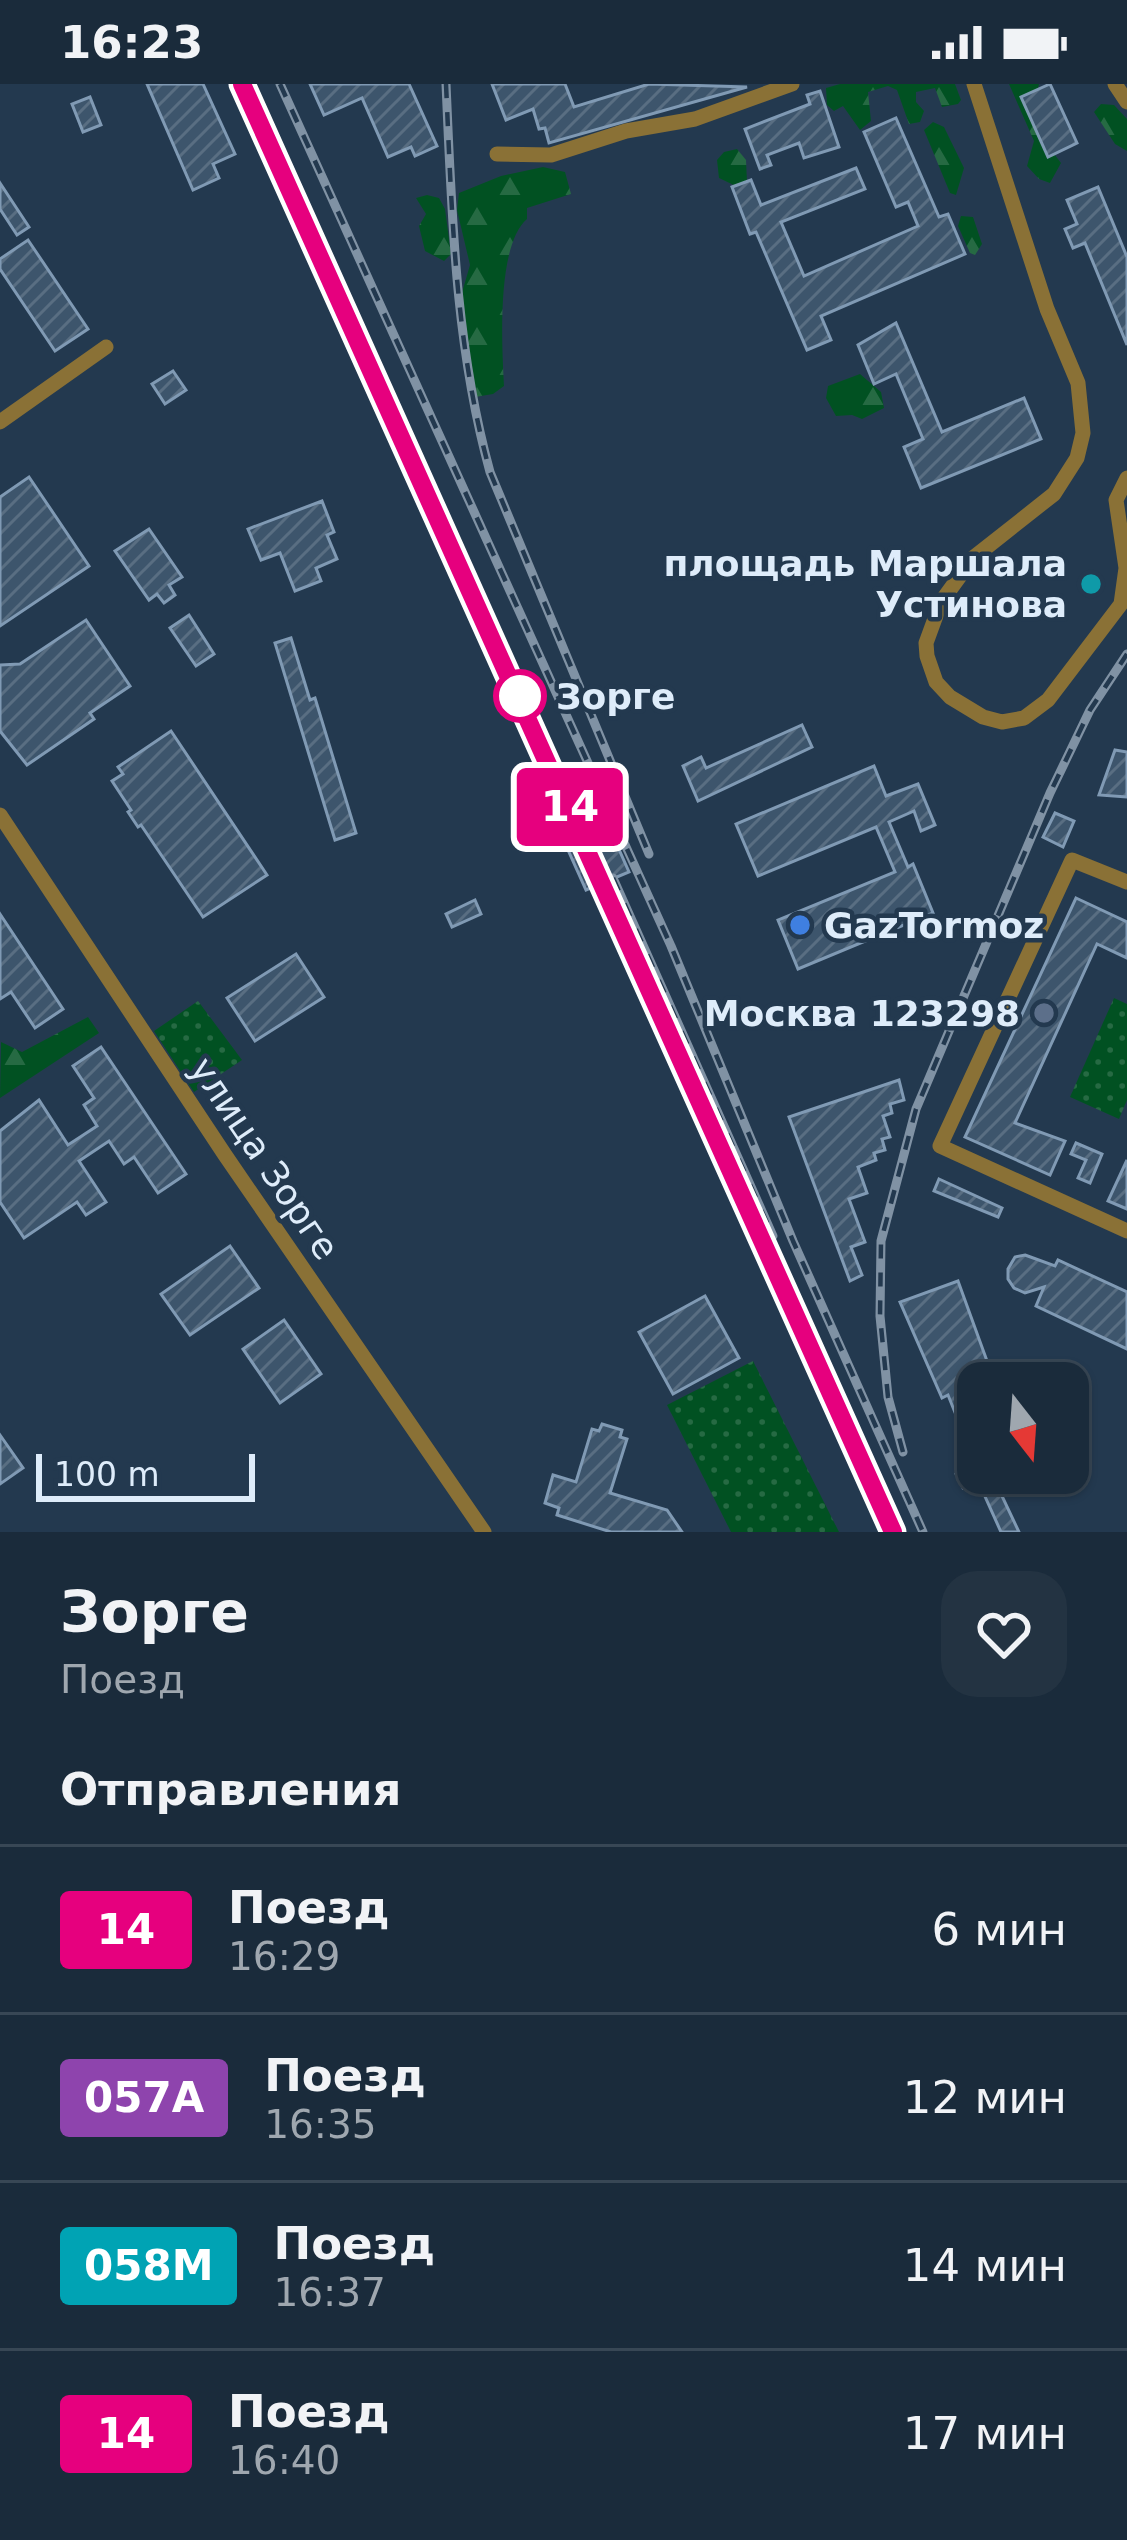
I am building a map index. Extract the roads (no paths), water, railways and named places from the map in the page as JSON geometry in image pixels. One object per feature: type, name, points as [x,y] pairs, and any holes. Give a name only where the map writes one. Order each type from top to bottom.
[{"type":"street","points":[[497,154],[551,155],[626,131],[695,119],[792,84]]},
{"type":"street","points":[[974,84],[1023,242],[1078,382],[1083,433],[1077,458],[1054,494],[974,558],[941,602],[926,643],[927,656],[936,682],[950,697],[983,717],[1002,722],[1024,718],[1048,700],[1121,604],[1126,568],[1116,500],[1127,478]]},
{"type":"street","points":[[1115,84],[1127,102]]},
{"type":"street","points":[[0,422],[106,347]]},
{"type":"street","name":"улица Зорге","points":[[0,815],[225,1155],[484,1532]]},
{"type":"street","points":[[1127,882],[1072,860],[940,1146],[1127,1231]]},
{"type":"railway","points":[[243,84],[572,813]]},
{"type":"railway","points":[[280,84],[671,946],[793,1241],[923,1532]]},
{"type":"railway","points":[[446,84],[462,328],[490,472],[649,854]]},
{"type":"railway","points":[[903,1452],[888,1397],[880,1316],[881,1241],[916,1109],[1050,793],[1090,710],[1127,654]]},
{"type":"railway","points":[[613,878],[773,1236]]},
{"type":"railway","points":[[756,1222],[893,1532]]},
{"type":"train","name":"14","points":[[242,84],[893,1532]]},
{"type":"place","name":"площадь Маршала Устинова","points":[[1091,584]]},
{"type":"place","name":"Зорге","points":[[520,696]]},
{"type":"place","name":"GazTormoz","points":[[800,925]]},
{"type":"place","name":"Москва 123298","points":[[1044,1013]]}]
